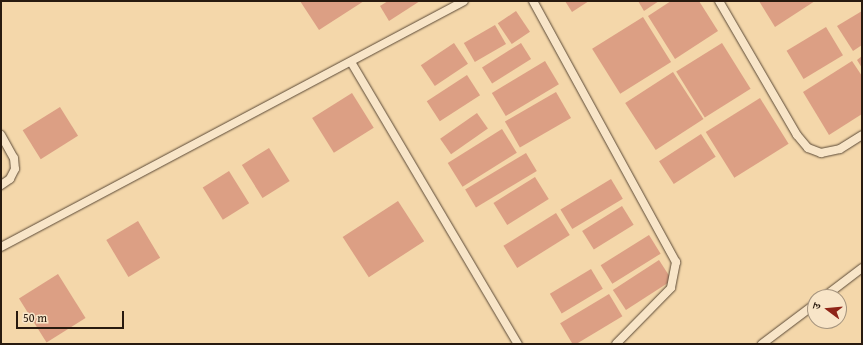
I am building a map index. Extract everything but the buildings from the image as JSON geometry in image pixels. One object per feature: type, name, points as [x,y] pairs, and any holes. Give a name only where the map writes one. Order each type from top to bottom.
[{"type":"lane","points":[[1,247],[464,1]]},
{"type":"lane","points":[[533,1],[676,262],[671,288],[616,344]]},
{"type":"lane","points":[[719,1],[797,135],[808,148],[821,153],[840,149],[862,135]]},
{"type":"lane","points":[[351,62],[518,344]]},
{"type":"lane","points":[[1,135],[14,158],[15,169],[10,179],[1,185]]},
{"type":"lane","points":[[834,289],[862,268]]},
{"type":"lane","points":[[762,344],[807,310]]}]
